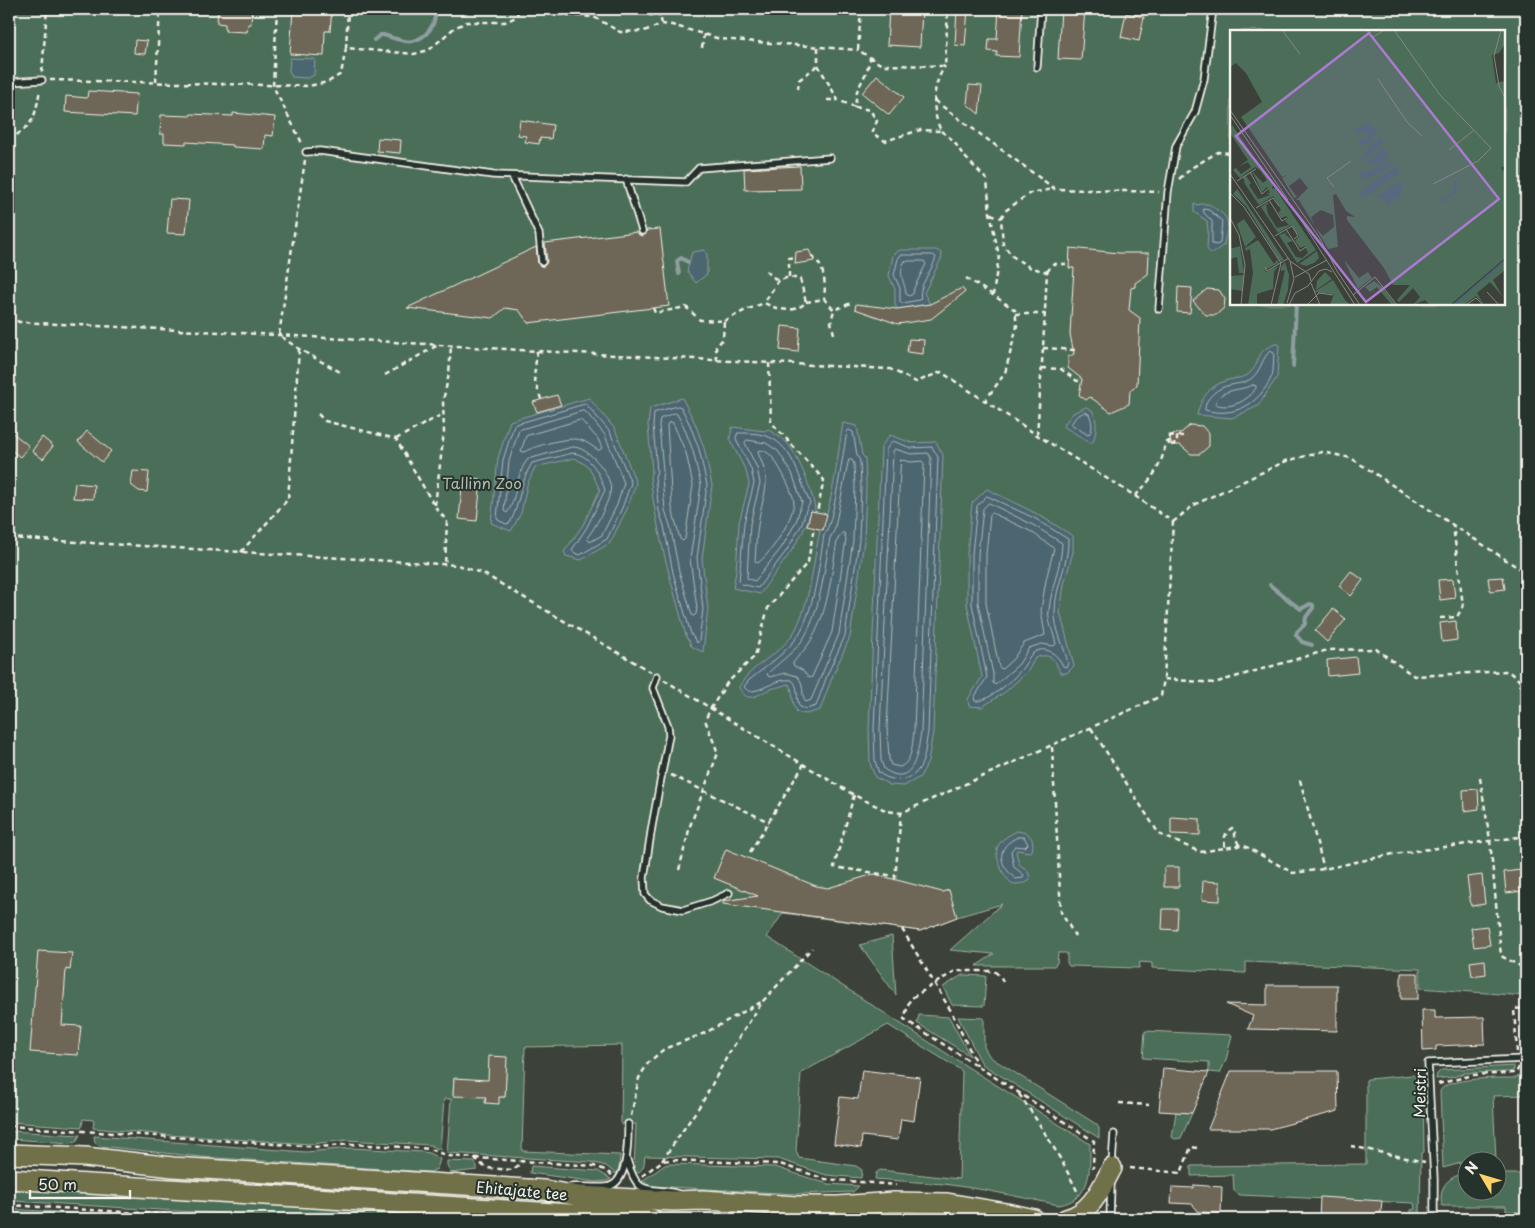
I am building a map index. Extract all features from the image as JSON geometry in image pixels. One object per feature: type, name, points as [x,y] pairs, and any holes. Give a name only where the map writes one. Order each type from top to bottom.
[{"type":"main road","name":"Ehitajate tee","points":[[9,1154],[85,1157],[182,1168],[544,1190],[579,1196],[673,1201],[703,1200],[797,1206],[939,1202],[1042,1219]]},
{"type":"main road","points":[[1066,1219],[1083,1211],[1090,1205],[1121,1168]]},
{"type":"main road","name":"Ehitajate tee","points":[[9,1179],[652,1219]]},
{"type":"lane","points":[[1037,67],[1040,9]]},
{"type":"lane","points":[[1159,309],[1168,192],[1176,146],[1195,112],[1204,79],[1213,9]]},
{"type":"lane","points":[[9,82],[42,80]]},
{"type":"lane","points":[[306,152],[320,151],[493,175],[686,182],[699,168],[830,158]]},
{"type":"lane","points":[[512,176],[539,234],[542,262]]},
{"type":"lane","points":[[626,179],[642,231]]},
{"type":"lane","points":[[658,676],[653,688],[668,726],[669,736],[659,784],[646,870],[645,894],[650,900],[662,906],[683,910],[712,901],[729,893]]},
{"type":"lane","name":"Meistri","points":[[1434,1219],[1428,1063],[1526,1059]]},
{"type":"lane","points":[[544,1190],[582,1186],[608,1187],[613,1185],[622,1175],[626,1159],[628,1124]]},
{"type":"lane","points":[[1110,1219],[1121,1168],[1114,1134]]},
{"type":"lane","points":[[626,1159],[634,1181],[643,1188],[672,1192],[703,1200]]},
{"type":"path","points":[[156,82],[160,9]]},
{"type":"path","points":[[277,9],[273,86],[306,152],[279,335]]},
{"type":"path","points":[[42,80],[273,86],[308,86],[328,82],[341,74],[346,48],[348,9]]},
{"type":"path","points":[[346,48],[414,54],[429,50],[454,28],[467,22],[505,22],[516,17],[519,9]]},
{"type":"path","points":[[533,9],[538,13],[594,17],[620,32],[644,31],[662,24],[672,25],[720,39],[858,50],[882,65],[945,66]]},
{"type":"path","points":[[641,9],[650,16],[660,15]]},
{"type":"path","points":[[662,24],[660,15],[664,9]]},
{"type":"path","points":[[858,50],[861,9]]},
{"type":"path","points":[[940,131],[935,118],[934,91],[939,74],[945,66],[948,9]]},
{"type":"path","points":[[702,48],[704,34]]},
{"type":"path","points":[[818,46],[818,65],[838,100]]},
{"type":"path","points":[[854,107],[857,91],[871,58]]},
{"type":"path","points":[[798,89],[799,80],[818,65]]},
{"type":"path","points":[[827,100],[838,100],[854,107],[870,110],[877,121],[872,133],[885,141],[920,130],[940,131],[953,140],[963,155],[987,180],[990,213],[999,256],[993,295]]},
{"type":"path","points":[[935,101],[1055,189]]},
{"type":"path","points":[[1047,272],[1029,267],[1012,256],[1003,244],[1001,218],[1005,211],[1030,193],[1055,189],[1168,192],[1193,167],[1218,152],[1230,153]]},
{"type":"path","points":[[990,213],[1001,218]]},
{"type":"path","points":[[811,256],[817,259],[826,283],[824,299],[834,310]]},
{"type":"path","points":[[789,277],[789,258],[796,257]]},
{"type":"path","points":[[1036,435],[1044,348],[1047,272],[1053,264],[1069,264]]},
{"type":"path","points":[[766,271],[778,281]]},
{"type":"path","points":[[653,308],[655,313],[686,307],[700,320],[724,321],[764,303],[778,281],[789,277],[800,279],[806,302]]},
{"type":"path","points":[[966,278],[1015,310],[1017,326],[1004,373],[985,401]]},
{"type":"path","points":[[764,303],[776,309],[784,310],[796,308],[806,302],[824,299]]},
{"type":"path","points":[[834,310],[851,303]]},
{"type":"path","points":[[834,310],[831,322],[834,334]]},
{"type":"path","points":[[1015,314],[1045,314]]},
{"type":"path","points":[[9,316],[19,322],[890,369],[916,382],[940,372],[1036,435],[1136,496],[1173,522]]},
{"type":"path","points":[[9,321],[15,320]]},
{"type":"path","points":[[717,361],[716,347],[723,339],[724,321]]},
{"type":"path","points":[[279,335],[299,349],[342,373]]},
{"type":"path","points":[[385,375],[439,345]]},
{"type":"path","points":[[435,507],[444,432],[442,401],[449,374],[451,346]]},
{"type":"path","points":[[1044,348],[1076,350]]},
{"type":"path","points":[[241,552],[288,499],[299,349]]},
{"type":"path","points":[[537,351],[534,378],[541,399]]},
{"type":"path","points":[[769,363],[771,422],[824,480],[817,512]]},
{"type":"path","points":[[1042,368],[1061,369],[1077,381],[1083,380]]},
{"type":"path","points":[[318,414],[325,421],[396,439],[444,414]]},
{"type":"path","points":[[1136,496],[1152,479],[1164,457],[1166,442],[1171,443],[1169,436],[1184,436]]},
{"type":"path","points":[[396,439],[435,507],[447,521],[445,565]]},
{"type":"path","points":[[9,538],[458,565],[484,574],[854,794],[887,811],[901,813],[1161,696],[1164,679],[1173,522],[1194,504],[1286,461],[1322,452],[1351,458],[1526,574]]},
{"type":"path","points":[[1440,618],[1457,617],[1463,606],[1453,525]]},
{"type":"path","points":[[679,870],[690,826],[718,753],[706,720],[711,708],[727,683],[755,656],[768,608],[808,562],[814,528]]},
{"type":"path","points":[[1164,679],[1214,684],[1328,650],[1376,649],[1414,676],[1508,672],[1526,686]]},
{"type":"path","points":[[1091,728],[1159,834],[1200,852],[1243,845],[1293,873],[1324,869],[1393,854],[1526,836]]},
{"type":"path","points":[[1052,746],[1061,912],[1075,936]]},
{"type":"path","points":[[750,852],[804,764]]},
{"type":"path","points":[[663,771],[768,822]]},
{"type":"path","points":[[1480,778],[1490,840],[1501,956],[1526,969]]},
{"type":"path","points":[[1300,780],[1324,869]]},
{"type":"path","points":[[854,794],[834,867],[895,878],[901,813]]},
{"type":"path","points":[[1225,847],[1224,836],[1232,828],[1239,845]]},
{"type":"path","points":[[902,929],[951,1011],[978,1066]]},
{"type":"path","points":[[638,1179],[662,1162],[703,1101],[730,1053],[763,1001],[812,948]]},
{"type":"path","points":[[1003,982],[1001,977],[994,971],[955,971],[910,999],[904,1019],[1094,1141]]},
{"type":"path","points":[[628,1124],[639,1078],[648,1063],[664,1049],[705,1033],[763,1001]]},
{"type":"path","points":[[1438,1092],[1438,1083],[1473,1075],[1516,1073],[1519,1069],[1514,1009],[1526,1008]]},
{"type":"path","points":[[1017,1092],[1044,1129],[1064,1162],[1081,1198]]},
{"type":"path","points":[[1119,1103],[1148,1105]]},
{"type":"path","points":[[9,1126],[320,1147],[353,1144],[419,1148],[429,1149],[448,1156],[594,1166],[605,1170],[614,1177]]},
{"type":"path","points":[[1351,1146],[1432,1164]]},
{"type":"path","points":[[1121,1168],[1181,1173],[1191,1147],[1197,1148]]},
{"type":"path","points":[[474,1158],[486,1168],[513,1170],[524,1161]]},
{"type":"path","points":[[662,1162],[670,1160],[780,1164],[825,1179],[905,1185]]},
{"type":"path","points":[[9,1205],[197,1218],[238,1219]]},
{"type":"green space","name":"Tallinn Zoo","points":[[9,9],[1526,9],[1526,996],[1420,988],[1420,969],[1246,962],[1246,973],[1152,968],[1152,963],[1140,962],[1139,968],[1069,966],[1067,963],[1067,953],[1058,953],[1057,963],[1054,966],[976,966],[994,954],[950,950],[1002,904],[957,917],[920,931],[783,913],[767,937],[1090,1144],[1089,1173],[1083,1190],[1078,1197],[1070,1202],[1059,1205],[944,1184],[875,1179],[876,1173],[880,1170],[959,1179],[962,1071],[888,1025],[801,1073],[796,1151],[799,1158],[856,1166],[862,1170],[861,1178],[826,1175],[778,1159],[645,1156],[642,1169],[635,1174],[636,1124],[621,1125],[622,1045],[525,1047],[522,1151],[620,1155],[619,1168],[616,1174],[606,1166],[591,1162],[447,1153],[451,1099],[444,1099],[440,1150],[430,1145],[347,1140],[311,1144],[168,1135],[93,1128],[94,1120],[83,1119],[82,1127],[9,1122]],"holes":[[[489,1073],[506,1074],[505,1097],[485,1102],[486,1094],[488,1094]],[[454,1078],[469,1079],[468,1096],[453,1095]]]},
{"type":"green space","points":[[892,936],[896,995],[860,945]]},
{"type":"green space","points":[[962,975],[986,976],[984,1006],[952,1005],[943,987]]},
{"type":"green space","points":[[919,1015],[949,1017],[970,1056],[917,1023]]},
{"type":"green space","points":[[958,1017],[984,1018],[984,1047],[990,1057],[1096,1124],[1099,1128],[1099,1138],[982,1064]]},
{"type":"green space","points":[[1145,1031],[1232,1035],[1226,1060],[1220,1073],[1209,1072],[1209,1062],[1143,1058]]},
{"type":"green space","points":[[1514,1066],[1514,1070],[1510,1072],[1465,1073],[1436,1079],[1437,1074],[1441,1070]]},
{"type":"green space","points":[[1522,1066],[1526,1066],[1526,1095],[1493,1096],[1496,1150],[1458,1150],[1458,1164],[1443,1168],[1440,1091],[1444,1086],[1462,1081],[1486,1078],[1515,1078],[1519,1076]]},
{"type":"green space","points":[[1413,1075],[1417,1078],[1418,1085],[1423,1087],[1424,1152],[1421,1154],[1420,1215],[1415,1216],[1411,1213],[1411,1210],[1415,1209],[1414,1203],[1240,1195],[1234,1191],[1233,1175],[1191,1176],[1191,1166],[1366,1164],[1366,1080]]},
{"type":"green space","points":[[1176,1112],[1192,1113],[1181,1138],[1175,1139],[1172,1137]]},
{"type":"green space","points":[[9,1131],[80,1135],[76,1142],[71,1143],[9,1139]]},
{"type":"green space","points":[[94,1136],[306,1152],[351,1148],[423,1152],[440,1159],[437,1169],[430,1172],[201,1157],[100,1146],[95,1143]]},
{"type":"green space","points":[[447,1161],[474,1162],[477,1170],[451,1173]]},
{"type":"green space","points":[[669,1164],[775,1167],[828,1184],[859,1186],[853,1192],[797,1194],[652,1186],[642,1181]]},
{"type":"green space","points":[[531,1166],[598,1171],[611,1179],[596,1182],[530,1173]]},
{"type":"green space","points":[[1508,1174],[1526,1174],[1526,1213],[1506,1211],[1506,1206],[1442,1206],[1443,1188],[1458,1175],[1458,1200],[1508,1200]]},
{"type":"green space","points":[[9,1188],[515,1219],[308,1219],[9,1201]]},
{"type":"green space","points":[[9,1209],[167,1219],[9,1219]]},
{"type":"green space","points":[[904,1212],[979,1219],[877,1218],[878,1214]]},
{"type":"water","points":[[290,58],[315,59],[314,75],[308,78],[292,77],[289,71]]},
{"type":"water","points":[[1194,204],[1211,205],[1226,217],[1228,225],[1224,245],[1211,254],[1207,249],[1207,221],[1194,212]]},
{"type":"water","points":[[705,250],[707,255],[707,274],[696,283],[687,271],[692,252]]},
{"type":"water","points":[[900,250],[936,250],[941,253],[942,257],[924,293],[930,304],[897,309],[895,305],[895,289],[889,276],[893,255]]},
{"type":"water","points":[[1275,344],[1279,344],[1277,377],[1258,406],[1232,418],[1197,415],[1209,391],[1220,383],[1249,374],[1261,353]]},
{"type":"water","points":[[589,398],[615,429],[636,483],[627,509],[610,543],[581,560],[566,556],[564,552],[583,525],[600,490],[589,467],[575,458],[535,467],[527,485],[521,513],[511,531],[491,523],[498,458],[510,421]]},
{"type":"water","points":[[682,398],[695,423],[704,448],[712,485],[702,559],[708,609],[703,652],[691,646],[687,639],[660,538],[650,476],[652,471],[648,425],[650,408]]},
{"type":"water","points":[[1086,407],[1092,410],[1096,423],[1092,444],[1063,426],[1073,413]]},
{"type":"water","points":[[843,423],[857,426],[862,455],[865,458],[864,541],[850,637],[820,710],[806,714],[797,712],[790,685],[787,684],[754,697],[746,696],[739,687],[751,672],[787,642],[793,634],[804,610],[821,529],[830,502]]},
{"type":"water","points":[[732,427],[765,431],[768,429],[783,439],[801,466],[814,505],[815,512],[811,511],[796,544],[760,594],[733,588],[736,572],[739,523],[749,484],[746,471],[730,440]]},
{"type":"water","points":[[890,435],[912,443],[936,442],[943,455],[933,732],[928,762],[920,777],[904,786],[890,785],[875,777],[870,763],[869,729],[881,447]]},
{"type":"water","points":[[987,489],[1039,515],[1073,536],[1073,552],[1064,584],[1060,612],[1074,666],[1067,673],[1060,673],[1056,664],[1049,656],[1035,658],[1028,671],[1005,692],[982,707],[969,706],[968,699],[982,677],[967,604],[967,554],[972,503]]},
{"type":"water","points":[[1017,831],[1027,833],[1032,839],[1033,845],[1032,850],[1029,852],[1017,850],[1016,852],[1019,864],[1028,871],[1030,879],[1026,883],[1014,884],[1003,873],[998,861],[997,850],[1006,837]]},
{"type":"building","points":[[218,9],[252,9],[251,24],[248,24],[247,32],[225,31],[225,24],[217,23]]},
{"type":"building","points":[[293,9],[332,9],[330,31],[325,31],[324,56],[290,54]]},
{"type":"building","points":[[889,9],[922,9],[920,47],[887,45]]},
{"type":"building","points":[[957,9],[968,9],[965,46],[955,45]]},
{"type":"building","points":[[999,9],[1022,9],[1019,57],[996,56],[997,52],[988,51],[989,39],[997,39]]},
{"type":"building","points":[[1061,9],[1085,9],[1081,60],[1058,59]]},
{"type":"building","points":[[1126,13],[1144,17],[1139,41],[1121,37]]},
{"type":"building","points":[[135,40],[147,41],[145,54],[134,53]]},
{"type":"building","points":[[877,75],[904,97],[889,115],[862,93]]},
{"type":"building","points":[[969,85],[982,86],[979,114],[967,104]]},
{"type":"building","points":[[88,91],[137,94],[135,116],[65,112],[66,96],[87,98]]},
{"type":"building","points":[[233,113],[275,117],[273,136],[265,135],[264,149],[186,142],[186,144],[164,143],[164,134],[160,134],[161,115],[233,116]]},
{"type":"building","points":[[520,120],[553,125],[551,139],[540,138],[539,144],[525,142],[526,136],[518,135]]},
{"type":"building","points":[[378,138],[401,140],[400,153],[377,151]]},
{"type":"building","points":[[800,166],[801,189],[745,190],[744,169]]},
{"type":"building","points":[[170,199],[189,200],[186,234],[167,233]]},
{"type":"building","points":[[660,229],[669,306],[528,323],[519,310],[505,308],[493,318],[407,308],[536,247],[538,264],[544,266],[547,262],[545,243],[637,232],[643,236],[647,230]]},
{"type":"building","points":[[1070,248],[1119,253],[1149,253],[1148,274],[1135,283],[1135,287],[1131,288],[1129,310],[1140,318],[1137,385],[1130,390],[1129,404],[1111,412],[1090,397],[1086,400],[1079,395],[1082,379],[1068,368],[1068,357],[1074,354],[1070,334],[1074,268],[1069,268]]},
{"type":"building","points":[[809,250],[814,261],[795,264],[796,252]]},
{"type":"building","points":[[1178,287],[1192,288],[1190,313],[1177,312]]},
{"type":"building","points":[[962,288],[965,292],[931,319],[898,324],[855,309],[856,304],[897,309],[930,304]]},
{"type":"building","points":[[1207,289],[1219,290],[1225,299],[1224,308],[1216,315],[1206,315],[1193,301]]},
{"type":"building","points":[[782,326],[800,328],[798,352],[780,350]]},
{"type":"building","points":[[909,339],[924,340],[923,354],[907,352]]},
{"type":"building","points":[[557,395],[561,405],[537,412],[533,402]]},
{"type":"building","points":[[1190,425],[1202,426],[1209,434],[1209,446],[1200,454],[1191,454],[1180,445],[1172,445],[1169,435],[1181,433]]},
{"type":"building","points":[[9,430],[29,446],[20,457],[9,448]]},
{"type":"building","points":[[87,431],[111,451],[102,462],[78,442]]},
{"type":"building","points":[[42,437],[53,446],[43,459],[32,451]]},
{"type":"building","points":[[133,471],[149,472],[147,492],[139,491],[131,485]]},
{"type":"building","points":[[463,477],[481,479],[477,521],[459,519]]},
{"type":"building","points":[[75,483],[94,485],[93,499],[73,498]]},
{"type":"building","points":[[811,511],[827,514],[823,530],[807,526]]},
{"type":"building","points":[[1351,571],[1363,580],[1351,596],[1339,586]]},
{"type":"building","points":[[1503,577],[1505,589],[1490,591],[1488,578]]},
{"type":"building","points":[[1453,579],[1455,598],[1440,600],[1438,580]]},
{"type":"building","points":[[1333,609],[1346,619],[1327,642],[1315,631]]},
{"type":"building","points":[[1456,621],[1457,640],[1442,642],[1440,623]]},
{"type":"building","points":[[1356,657],[1358,673],[1328,676],[1327,660]]},
{"type":"building","points":[[1478,789],[1479,809],[1464,811],[1463,790]]},
{"type":"building","points":[[1171,817],[1200,819],[1200,835],[1171,834]]},
{"type":"building","points":[[726,849],[816,886],[828,888],[874,874],[942,892],[949,890],[957,917],[920,931],[723,904],[723,901],[758,896],[714,878]]},
{"type":"building","points":[[1164,867],[1179,867],[1179,887],[1164,887]]},
{"type":"building","points":[[1521,870],[1524,891],[1506,893],[1504,872]]},
{"type":"building","points":[[1482,875],[1485,904],[1471,906],[1467,877]]},
{"type":"building","points":[[1203,881],[1220,882],[1220,901],[1202,900]]},
{"type":"building","points":[[1163,909],[1178,909],[1177,930],[1162,929]]},
{"type":"building","points":[[1487,926],[1490,945],[1474,947],[1471,928]]},
{"type":"building","points":[[38,951],[72,953],[70,970],[66,969],[62,1025],[81,1026],[78,1055],[30,1052]]},
{"type":"building","points":[[1485,960],[1486,974],[1472,976],[1470,962]]},
{"type":"building","points":[[1401,973],[1418,973],[1418,999],[1401,999]]},
{"type":"building","points":[[1267,985],[1337,985],[1337,1031],[1248,1029],[1253,1016],[1226,1004],[1267,1005]]},
{"type":"building","points":[[1422,1010],[1435,1010],[1435,1018],[1484,1017],[1485,1044],[1436,1046],[1436,1050],[1423,1051]]},
{"type":"building","points":[[489,1056],[507,1057],[505,1097],[499,1097],[499,1104],[485,1103],[486,1097],[453,1096],[454,1078],[488,1080]]},
{"type":"building","points":[[1163,1068],[1209,1072],[1192,1113],[1159,1111]]},
{"type":"building","points":[[862,1070],[920,1077],[914,1121],[901,1119],[898,1140],[862,1136],[861,1148],[834,1144],[840,1097],[858,1099]]},
{"type":"building","points":[[1231,1071],[1337,1071],[1338,1111],[1270,1129],[1208,1129]]},
{"type":"building","points":[[1194,1185],[1222,1187],[1221,1213],[1199,1212],[1192,1204],[1171,1203],[1172,1187],[1194,1188]]},
{"type":"building","points":[[1320,1197],[1382,1201],[1380,1219],[1319,1219]]},
{"type":"waterway","points":[[374,40],[380,35],[406,41],[421,38],[430,29],[436,12]]},
{"type":"waterway","points":[[679,274],[677,261],[681,258],[688,262]]},
{"type":"waterway","points":[[1293,366],[1296,305]]},
{"type":"waterway","points":[[1270,585],[1301,609],[1310,604],[1313,605],[1313,608],[1306,617],[1305,624],[1296,635],[1302,642],[1312,645]]}]
